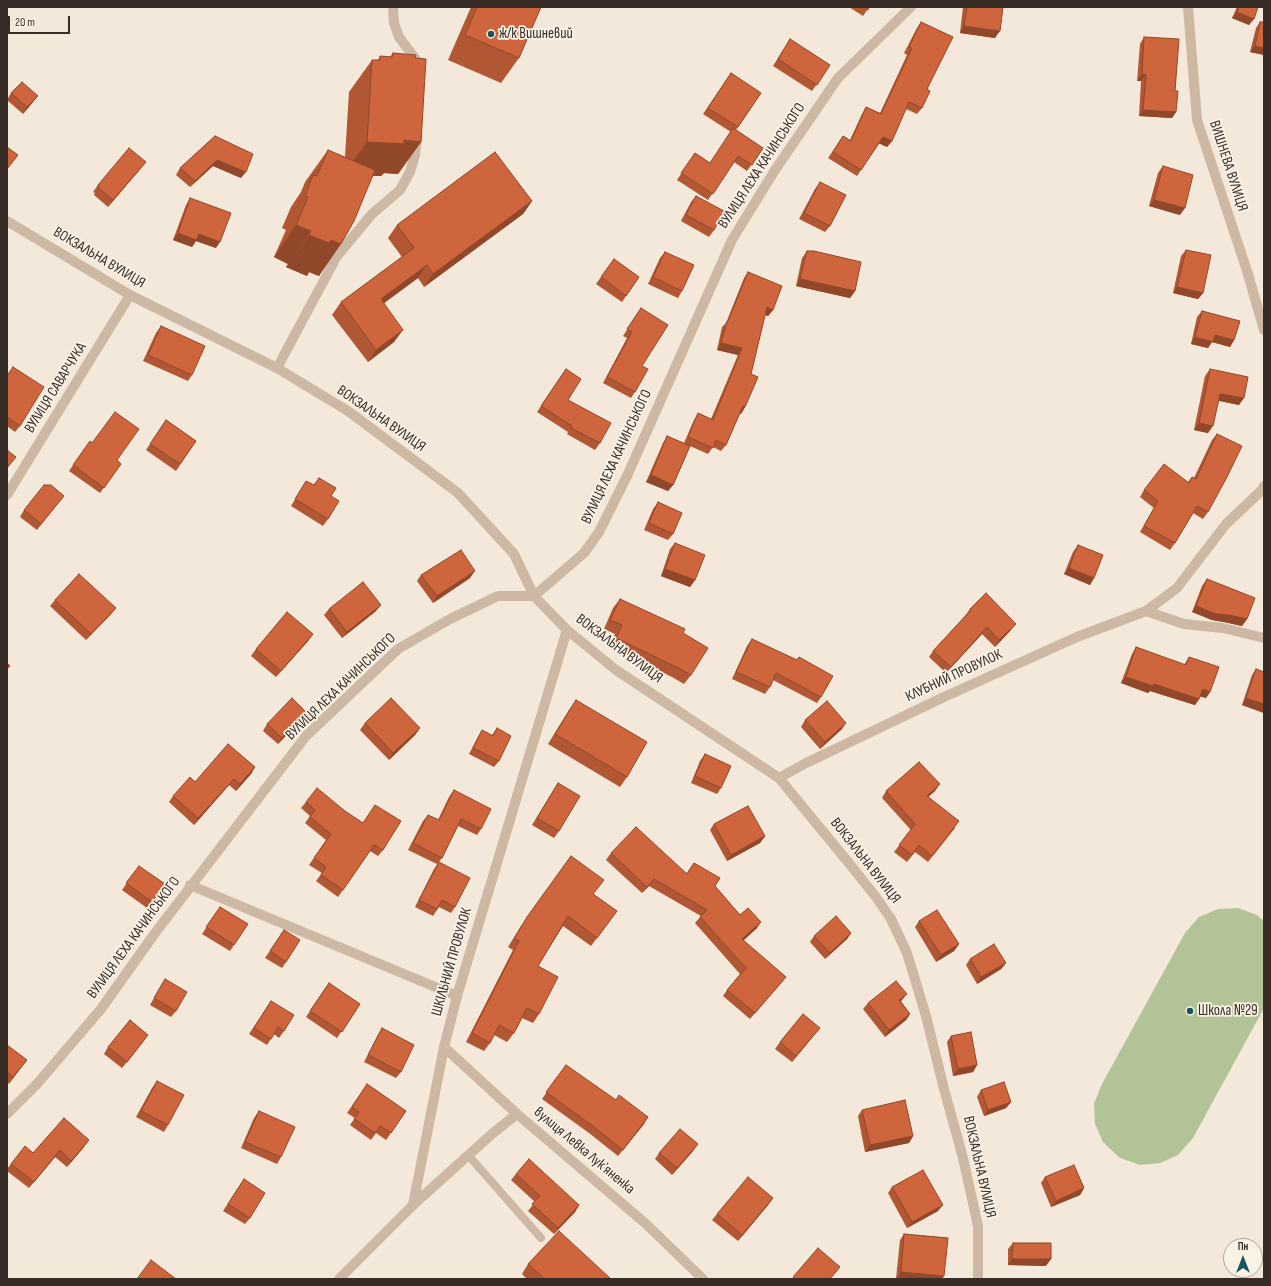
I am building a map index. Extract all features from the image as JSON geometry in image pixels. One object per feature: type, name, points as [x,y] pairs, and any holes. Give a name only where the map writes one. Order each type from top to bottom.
[{"type":"street","points":[[393,7],[394,23],[399,37],[422,67],[423,73]]},
{"type":"street","name":"ВУЛИЦЯ ЛЕХА КАЧИНСЬКОГО","points":[[7,1114],[37,1084],[101,1009],[190,885],[306,736],[398,649],[450,619],[498,596],[534,596],[584,553],[599,532],[627,476],[732,240],[775,170],[838,78],[911,7]]},
{"type":"street","name":"ВИШНЕВА ВУЛИЦЯ","points":[[1188,7],[1197,120],[1247,271],[1264,330]]},
{"type":"street","points":[[277,368],[337,256],[372,214],[400,190],[410,172],[415,155],[419,125]]},
{"type":"street","name":"ВОКЗАЛЬНА ВУЛИЦЯ","points":[[7,221],[130,296],[277,368],[348,411],[458,492],[514,554],[534,596],[568,630],[616,670],[779,778],[876,897],[891,919],[907,954],[926,1016],[978,1226],[978,1279]]},
{"type":"street","name":"ВУЛИЦЯ САВАРЧУКА","points":[[7,495],[130,296]]},
{"type":"street","name":"КЛУБНИЙ ПРОВУЛОК","points":[[779,778],[806,763],[944,697],[1077,637],[1146,611],[1177,588],[1226,524],[1262,490],[1264,486]]},
{"type":"street","points":[[1146,611],[1184,624],[1223,628],[1264,638]]},
{"type":"street","name":"ШКІЛЬНИЙ ПРОВУЛОК","points":[[413,1205],[444,1047],[457,996],[568,630]]},
{"type":"street","points":[[190,885],[457,996]]},
{"type":"street","name":"вулиця Левка Лукʼяненка","points":[[444,1047],[517,1114],[645,1223],[703,1279]]},
{"type":"street","points":[[339,1279],[413,1205],[493,1133],[517,1114]]},
{"type":"lane","points":[[468,1155],[541,1238]]},
{"type":"green space","points":[[1238,908],[1257,915],[1264,921],[1264,1008],[1193,1138],[1178,1155],[1160,1163],[1140,1165],[1120,1158],[1103,1142],[1095,1124],[1094,1104],[1102,1084],[1185,933],[1199,917],[1218,909]]},
{"type":"building","points":[[477,7],[541,7],[519,58],[465,35]]},
{"type":"building","points":[[967,7],[1003,7],[1000,31],[964,26]]},
{"type":"building","points":[[1239,7],[1258,7],[1254,19],[1237,12]]},
{"type":"building","points":[[921,22],[953,37],[927,89],[930,91],[922,108],[909,102],[892,141],[883,137],[861,170],[833,152],[843,136],[851,141],[866,107],[881,114],[912,48],[909,47]]},
{"type":"building","points":[[1260,22],[1264,22],[1264,48],[1255,46]]},
{"type":"building","points":[[1144,37],[1179,39],[1175,91],[1178,91],[1176,112],[1143,110],[1146,75],[1142,74]]},
{"type":"building","points":[[790,39],[830,65],[817,85],[778,59]]},
{"type":"building","points":[[393,53],[416,55],[415,58],[426,59],[421,142],[404,140],[404,144],[367,142],[372,60],[380,60],[380,56],[392,57]]},
{"type":"building","points":[[731,73],[761,93],[738,127],[708,108]]},
{"type":"building","points":[[22,82],[38,96],[27,107],[11,93]]},
{"type":"building","points":[[733,128],[763,148],[752,165],[738,156],[713,194],[681,173],[695,153],[710,163]]},
{"type":"building","points":[[215,136],[253,154],[246,172],[217,160],[195,181],[180,168]]},
{"type":"building","points":[[7,147],[18,155],[7,169]]},
{"type":"building","points":[[129,148],[146,162],[113,200],[98,188],[98,185]]},
{"type":"building","points":[[328,150],[375,170],[354,221],[341,244],[331,240],[329,243],[309,235],[311,231],[296,225],[308,197],[305,196],[313,175],[317,176]]},
{"type":"building","points":[[495,152],[532,201],[433,274],[427,265],[381,299],[403,330],[376,350],[341,302],[414,248],[397,225]]},
{"type":"building","points":[[1163,166],[1193,175],[1185,208],[1154,200]]},
{"type":"building","points":[[820,182],[846,195],[830,226],[804,213]]},
{"type":"building","points":[[696,196],[724,211],[714,230],[686,215]]},
{"type":"building","points":[[190,198],[231,213],[220,242],[199,234],[196,240],[178,233]]},
{"type":"building","points":[[1186,250],[1211,255],[1203,293],[1177,287]]},
{"type":"building","points":[[807,251],[814,251],[861,262],[855,291],[800,279]]},
{"type":"building","points":[[665,252],[694,265],[682,291],[653,277]]},
{"type":"building","points":[[614,259],[639,277],[626,296],[601,277]]},
{"type":"building","points":[[748,272],[782,286],[773,310],[767,307],[751,374],[758,377],[745,407],[743,406],[726,445],[716,440],[713,448],[688,437],[698,413],[713,420],[742,348],[721,343],[727,321]]},
{"type":"building","points":[[641,308],[668,325],[642,366],[648,369],[635,392],[607,377],[632,332],[627,329]]},
{"type":"building","points":[[1202,311],[1240,321],[1234,340],[1215,335],[1213,342],[1195,337]]},
{"type":"building","points":[[161,326],[205,346],[192,375],[148,355]]},
{"type":"building","points":[[13,367],[44,387],[20,426],[7,417],[7,376]]},
{"type":"building","points":[[566,369],[581,379],[568,400],[611,423],[600,443],[571,428],[572,426],[541,406]]},
{"type":"building","points":[[1210,369],[1248,377],[1244,398],[1220,394],[1213,426],[1199,423]]},
{"type":"building","points":[[115,412],[139,429],[117,460],[121,464],[104,488],[73,465],[90,441],[92,443]]},
{"type":"building","points":[[166,420],[196,441],[180,464],[150,444]]},
{"type":"building","points":[[1217,434],[1242,446],[1208,512],[1197,506],[1175,543],[1144,526],[1158,501],[1144,490],[1164,464],[1189,483],[1192,477],[1196,479]]},
{"type":"building","points":[[667,436],[690,446],[673,485],[651,475]]},
{"type":"building","points":[[7,450],[16,457],[7,468]]},
{"type":"building","points":[[319,478],[336,488],[331,496],[339,501],[328,519],[295,499],[306,481],[314,485]]},
{"type":"building","points":[[44,485],[51,485],[64,496],[41,524],[24,510]]},
{"type":"building","points":[[658,502],[682,513],[673,534],[649,523]]},
{"type":"building","points":[[675,543],[705,555],[695,580],[665,569]]},
{"type":"building","points":[[1078,545],[1103,555],[1094,578],[1069,568]]},
{"type":"building","points":[[461,550],[475,571],[437,596],[421,575]]},
{"type":"building","points":[[79,574],[116,608],[91,634],[55,600]]},
{"type":"building","points":[[1207,579],[1255,598],[1247,619],[1216,614],[1196,606]]},
{"type":"building","points":[[363,582],[381,605],[347,632],[329,609]]},
{"type":"building","points":[[986,593],[1016,624],[999,640],[987,627],[951,667],[933,651]]},
{"type":"building","points":[[620,599],[685,629],[683,633],[708,648],[691,675],[616,638],[622,625],[610,620]]},
{"type":"building","points":[[287,612],[313,634],[281,671],[256,649]]},
{"type":"building","points":[[752,639],[797,660],[799,657],[833,676],[821,697],[776,673],[770,687],[736,672]]},
{"type":"building","points":[[1136,647],[1186,665],[1189,657],[1219,667],[1210,692],[1203,689],[1199,699],[1154,684],[1153,686],[1126,677]]},
{"type":"building","points":[[1256,669],[1264,672],[1264,704],[1246,698]]},
{"type":"building","points":[[292,698],[306,712],[282,738],[267,724]]},
{"type":"building","points":[[391,698],[420,728],[393,753],[365,723]]},
{"type":"building","points":[[576,700],[647,742],[627,777],[555,734]]},
{"type":"building","points":[[827,701],[846,723],[825,742],[805,720]]},
{"type":"building","points":[[497,728],[511,736],[499,761],[473,748],[482,730],[493,736]]},
{"type":"building","points":[[228,744],[255,767],[240,784],[234,779],[198,818],[173,796],[190,777],[195,782]]},
{"type":"building","points":[[705,754],[731,766],[721,788],[695,776]]},
{"type":"building","points":[[919,762],[940,784],[927,796],[959,821],[932,856],[919,845],[912,855],[899,845],[915,824],[886,791]]},
{"type":"building","points":[[558,783],[580,796],[559,831],[537,818]]},
{"type":"building","points":[[317,788],[345,811],[363,823],[375,805],[401,821],[383,850],[374,845],[343,890],[321,875],[326,867],[314,858],[331,834],[310,817],[315,810],[306,802]]},
{"type":"building","points":[[454,790],[491,809],[481,829],[461,819],[442,858],[413,843],[428,815],[439,820]]},
{"type":"building","points":[[748,806],[765,836],[731,855],[714,824]]},
{"type":"building","points":[[636,827],[687,874],[694,863],[720,878],[715,886],[740,915],[748,908],[761,922],[742,939],[786,977],[755,1013],[727,990],[746,968],[700,917],[707,910],[654,879],[647,887],[611,853]]},
{"type":"building","points":[[571,856],[604,880],[593,894],[617,911],[597,938],[568,916],[538,966],[558,977],[539,1014],[527,1008],[514,1033],[499,1025],[490,1043],[472,1033],[519,941],[514,939],[527,917]]},
{"type":"building","points":[[439,862],[470,878],[455,907],[442,900],[437,909],[419,900]]},
{"type":"building","points":[[139,866],[165,884],[152,902],[126,883]]},
{"type":"building","points":[[220,907],[248,924],[234,945],[206,927]]},
{"type":"building","points":[[937,910],[959,944],[941,955],[919,921]]},
{"type":"building","points":[[836,916],[851,933],[830,953],[814,936]]},
{"type":"building","points":[[284,930],[300,940],[286,962],[270,951]]},
{"type":"building","points":[[994,944],[1006,963],[981,977],[970,959]]},
{"type":"building","points":[[165,979],[187,992],[176,1011],[154,998]]},
{"type":"building","points":[[896,981],[907,994],[899,1000],[910,1014],[889,1030],[868,1003]]},
{"type":"building","points":[[329,983],[360,1004],[342,1032],[310,1011]]},
{"type":"building","points":[[271,1001],[294,1015],[284,1031],[278,1027],[271,1039],[254,1028]]},
{"type":"building","points":[[803,1014],[820,1028],[796,1056],[780,1042]]},
{"type":"building","points":[[130,1020],[148,1035],[127,1062],[108,1047]]},
{"type":"building","points":[[382,1028],[414,1045],[401,1072],[368,1055]]},
{"type":"building","points":[[971,1032],[977,1065],[958,1069],[951,1036]]},
{"type":"building","points":[[7,1045],[27,1060],[13,1077],[7,1072]]},
{"type":"building","points":[[566,1065],[616,1100],[619,1095],[648,1117],[623,1150],[546,1092]]},
{"type":"building","points":[[157,1081],[184,1095],[168,1125],[141,1111]]},
{"type":"building","points":[[1004,1082],[1011,1102],[988,1110],[981,1090]]},
{"type":"building","points":[[367,1084],[406,1111],[391,1133],[380,1126],[375,1133],[354,1119],[359,1112],[352,1107]]},
{"type":"building","points":[[905,1100],[913,1136],[870,1145],[862,1110]]},
{"type":"building","points":[[259,1111],[295,1127],[281,1157],[245,1142]]},
{"type":"building","points":[[64,1118],[89,1140],[71,1161],[60,1150],[34,1182],[11,1164],[25,1146],[33,1153]]},
{"type":"building","points":[[680,1129],[698,1144],[677,1168],[659,1153]]},
{"type":"building","points":[[529,1159],[579,1205],[558,1228],[532,1204],[540,1196],[516,1174]]},
{"type":"building","points":[[1074,1165],[1084,1188],[1056,1201],[1045,1177]]},
{"type":"building","points":[[923,1170],[943,1205],[912,1222],[892,1187]]},
{"type":"building","points":[[748,1177],[773,1198],[742,1235],[717,1214]]},
{"type":"building","points":[[244,1179],[265,1193],[250,1218],[228,1204]]},
{"type":"building","points":[[559,1231],[611,1279],[545,1279],[528,1264]]},
{"type":"building","points":[[904,1234],[948,1238],[944,1276],[901,1272]]},
{"type":"building","points":[[1013,1243],[1051,1243],[1051,1259],[1012,1259]]},
{"type":"building","points":[[818,1248],[840,1267],[830,1279],[796,1279],[793,1277]]},
{"type":"building","points":[[151,1260],[176,1279],[137,1279]]},
{"type":"place","name":"ж/к Вишневий","points":[[491,34]]},
{"type":"place","name":"Школа №29","points":[[1190,1011]]}]
